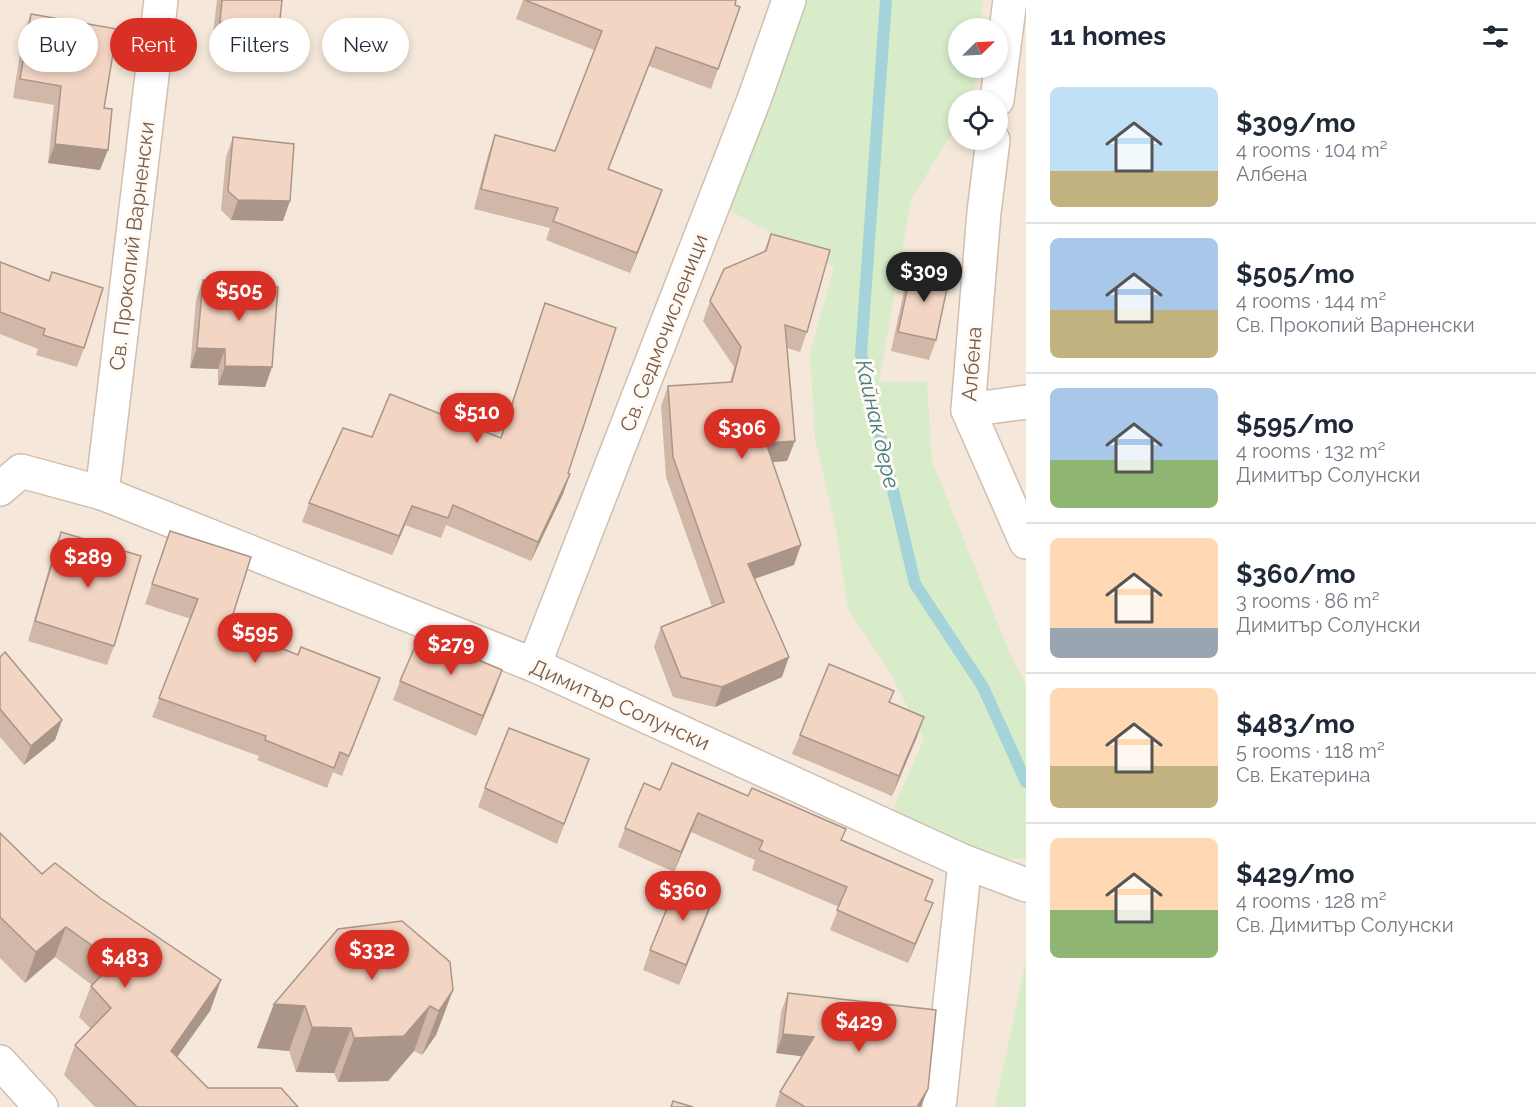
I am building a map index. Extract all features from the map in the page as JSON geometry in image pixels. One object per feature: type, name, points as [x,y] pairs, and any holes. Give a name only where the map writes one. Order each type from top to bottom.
[{"type":"street","name":"Св. Прокопий Варненски","points":[[102,492],[161,0]]},
{"type":"street","name":"Св. Седмочисленици","points":[[534,665],[755,97],[789,0]]},
{"type":"street","points":[[998,90],[1010,0]]},
{"type":"street","name":"Албена","points":[[992,150],[984,212],[968,410],[1026,542]]},
{"type":"street","points":[[968,410],[1026,402]]},
{"type":"street","name":"Димитър Солунски","points":[[0,489],[21,471],[102,492],[534,665],[965,862],[1026,885]]},
{"type":"street","points":[[939,1107],[965,862]]},
{"type":"street","points":[[0,1062],[41,1107]]},
{"type":"shaded area","points":[[0,0],[1026,0],[1026,1107],[0,1107]]},
{"type":"green space","points":[[804,0],[983,0],[981,18],[948,18],[948,78],[976,78],[975,90],[948,90],[948,139],[911,200],[879,382],[927,381],[932,461],[1012,658],[1026,684],[1026,859],[998,858],[890,816],[924,739],[887,667],[848,609],[837,534],[815,439],[810,353],[834,267],[725,208]]},
{"type":"green space","points":[[1026,959],[1026,1107],[995,1107]]},
{"type":"building","points":[[222,0],[282,0],[280,18],[220,18]]},
{"type":"building","points":[[525,0],[736,0],[735,5],[740,7],[718,69],[656,47],[608,169],[662,190],[637,253],[553,221],[558,208],[481,189],[495,135],[555,151],[602,31]]},
{"type":"building","points":[[31,14],[54,18],[30,18]]},
{"type":"building","points":[[98,26],[110,28],[110,72],[104,108],[112,109],[108,150],[55,144],[61,86],[20,79],[21,72],[98,72]]},
{"type":"building","points":[[233,137],[294,144],[290,201],[238,200],[228,191]]},
{"type":"building","points":[[771,234],[830,250],[807,332],[785,325],[795,441],[766,443],[801,545],[748,564],[789,657],[722,687],[681,677],[661,627],[724,602],[673,457],[668,386],[732,382],[741,347],[710,301],[724,269],[766,251]]},
{"type":"building","points":[[0,262],[49,281],[52,272],[103,288],[84,348],[43,335],[45,329],[0,312]]},
{"type":"building","points":[[912,267],[950,274],[936,340],[898,332]]},
{"type":"building","points":[[203,280],[278,287],[272,367],[225,366],[225,349],[197,348]]},
{"type":"building","points":[[545,303],[616,328],[568,473],[570,474],[538,542],[453,505],[448,518],[412,506],[399,536],[309,503],[343,428],[372,437],[390,394],[501,438]]},
{"type":"building","points":[[170,531],[251,557],[229,627],[298,655],[301,647],[380,678],[349,756],[340,752],[334,768],[265,740],[266,736],[159,698],[198,599],[152,584]]},
{"type":"building","points":[[61,532],[141,556],[114,646],[35,621]]},
{"type":"building","points":[[420,635],[502,670],[483,716],[400,681]]},
{"type":"building","points":[[5,652],[62,720],[31,746],[0,709],[0,657]]},
{"type":"building","points":[[829,664],[894,691],[889,702],[924,717],[899,776],[800,735]]},
{"type":"building","points":[[509,728],[589,759],[564,824],[485,788]]},
{"type":"building","points":[[672,763],[748,796],[752,788],[846,829],[841,840],[933,880],[925,900],[933,903],[915,944],[837,910],[847,887],[759,850],[763,841],[698,813],[681,852],[625,828],[644,783],[660,790]]},
{"type":"building","points":[[0,833],[42,874],[55,863],[100,898],[221,980],[171,1051],[208,1088],[281,1088],[298,1107],[137,1107],[75,1045],[111,1008],[91,986],[115,962],[66,927],[36,952],[0,917]]},
{"type":"building","points":[[679,879],[715,894],[686,965],[650,950]]},
{"type":"building","points":[[402,921],[450,962],[453,990],[439,1011],[430,1006],[404,1036],[354,1038],[351,1028],[312,1027],[305,1006],[274,1004],[338,929]]},
{"type":"building","points":[[788,993],[936,1010],[928,1089],[917,1107],[805,1107],[780,1092],[814,1037],[783,1034]]},
{"type":"building","points":[[673,1101],[693,1107],[671,1107]]},
{"type":"waterway","name":"Кайнак дере","points":[[886,0],[861,354],[915,584],[983,687],[1026,782]]}]
